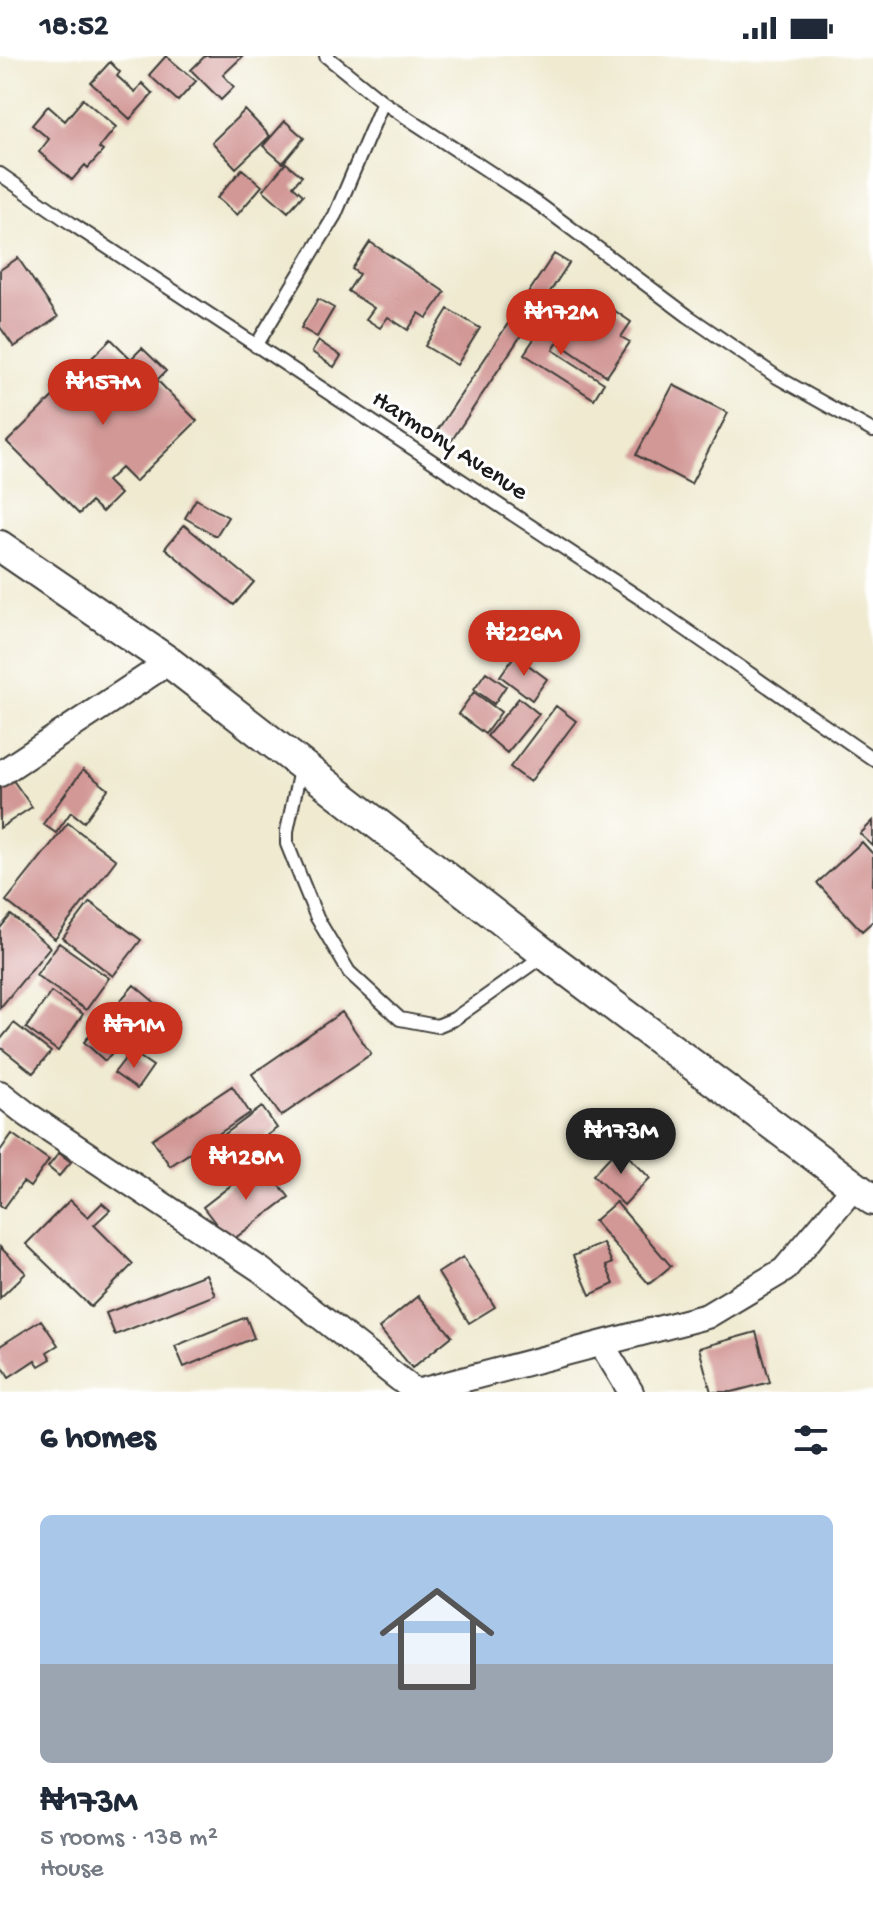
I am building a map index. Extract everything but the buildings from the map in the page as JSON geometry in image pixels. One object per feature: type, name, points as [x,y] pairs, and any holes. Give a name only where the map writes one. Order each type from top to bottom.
[{"type":"street","points":[[0,546],[169,662],[545,954],[864,1193],[784,1270],[707,1316],[416,1392],[261,1270],[28,1115],[0,1093]]},
{"type":"street","points":[[0,774],[169,662]]},
{"type":"street","points":[[602,1345],[631,1392]]},
{"type":"lane","points":[[326,56],[383,102],[540,205],[688,316],[777,377],[873,431]]},
{"type":"lane","points":[[256,346],[335,215],[383,102]]},
{"type":"lane","name":"Harmony Avenue","points":[[0,174],[646,602],[873,759]]},
{"type":"lane","points":[[301,764],[287,844],[317,918],[349,972],[400,1019],[437,1026],[454,1019],[545,954]]}]
